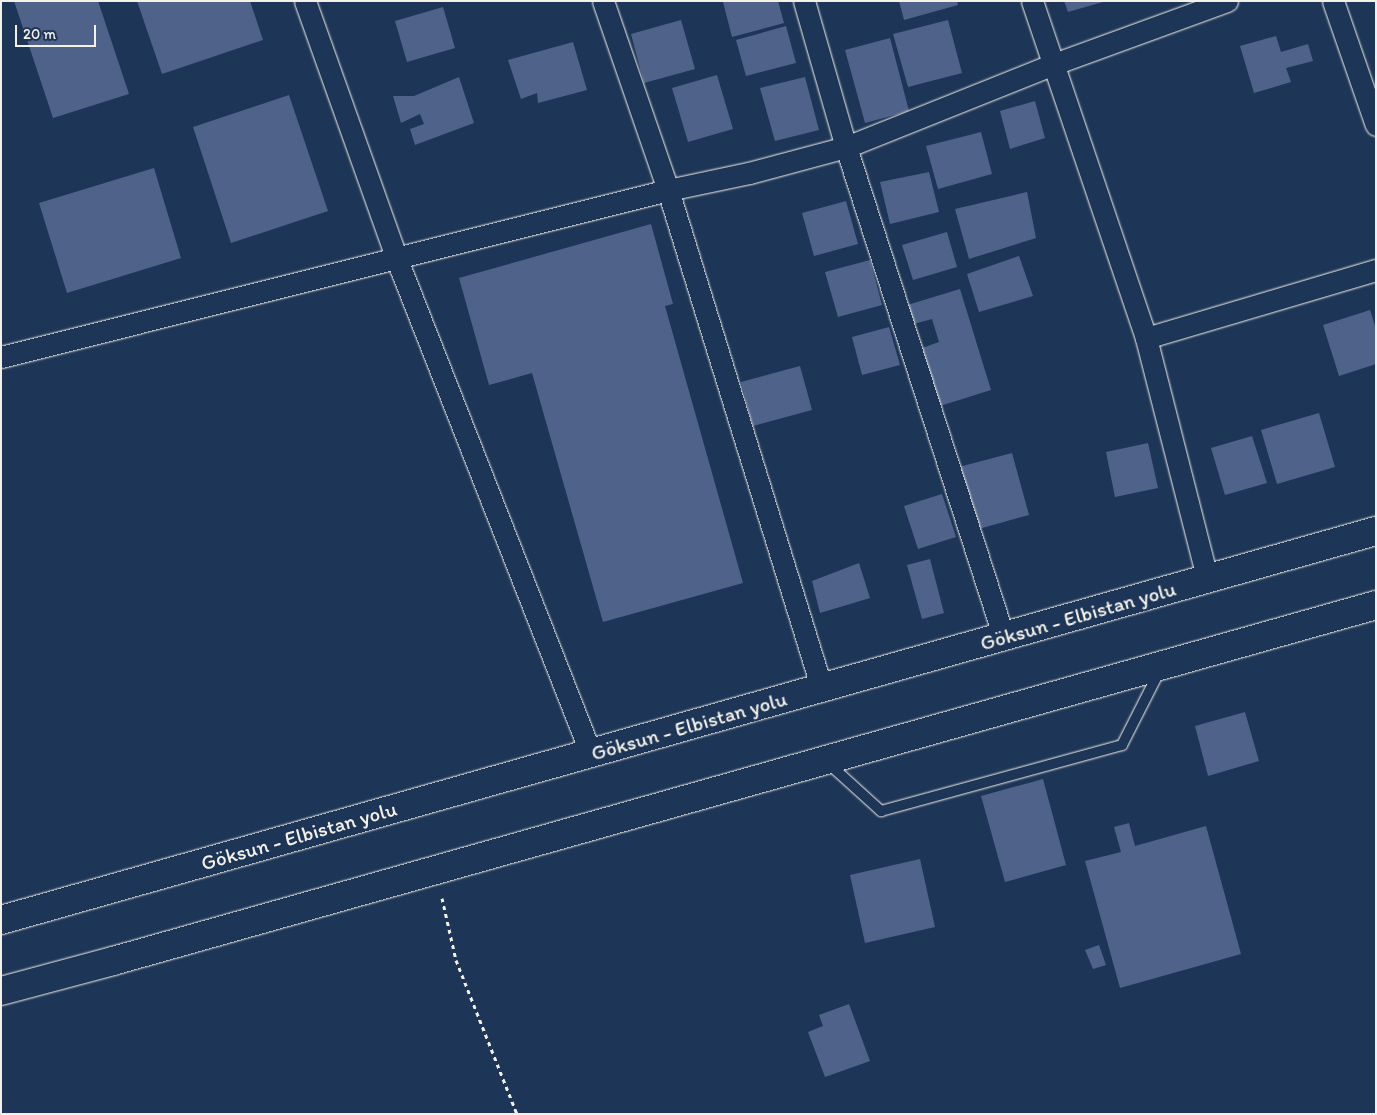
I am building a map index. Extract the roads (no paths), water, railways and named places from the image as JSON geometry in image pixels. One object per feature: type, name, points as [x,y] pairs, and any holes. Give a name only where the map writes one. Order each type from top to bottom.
[{"type":"highway","name":"Göksun - Elbistan yolu","points":[[1,920],[1004,638],[1207,578],[1376,531]]},
{"type":"highway","points":[[1,991],[1376,605]]},
{"type":"street","points":[[305,1],[396,257],[591,754]]},
{"type":"street","points":[[603,1],[668,190],[822,689]]},
{"type":"street","points":[[804,1],[846,147],[1004,638]]},
{"type":"street","points":[[1032,1],[1146,338],[1207,578]]},
{"type":"street","points":[[1,357],[668,190],[749,173],[846,147],[1054,64],[1227,1]]},
{"type":"street","points":[[1333,1],[1376,125]]},
{"type":"street","points":[[1146,338],[1376,270]]},
{"type":"lane","points":[[825,760],[882,811],[1122,745],[1163,665]]}]
